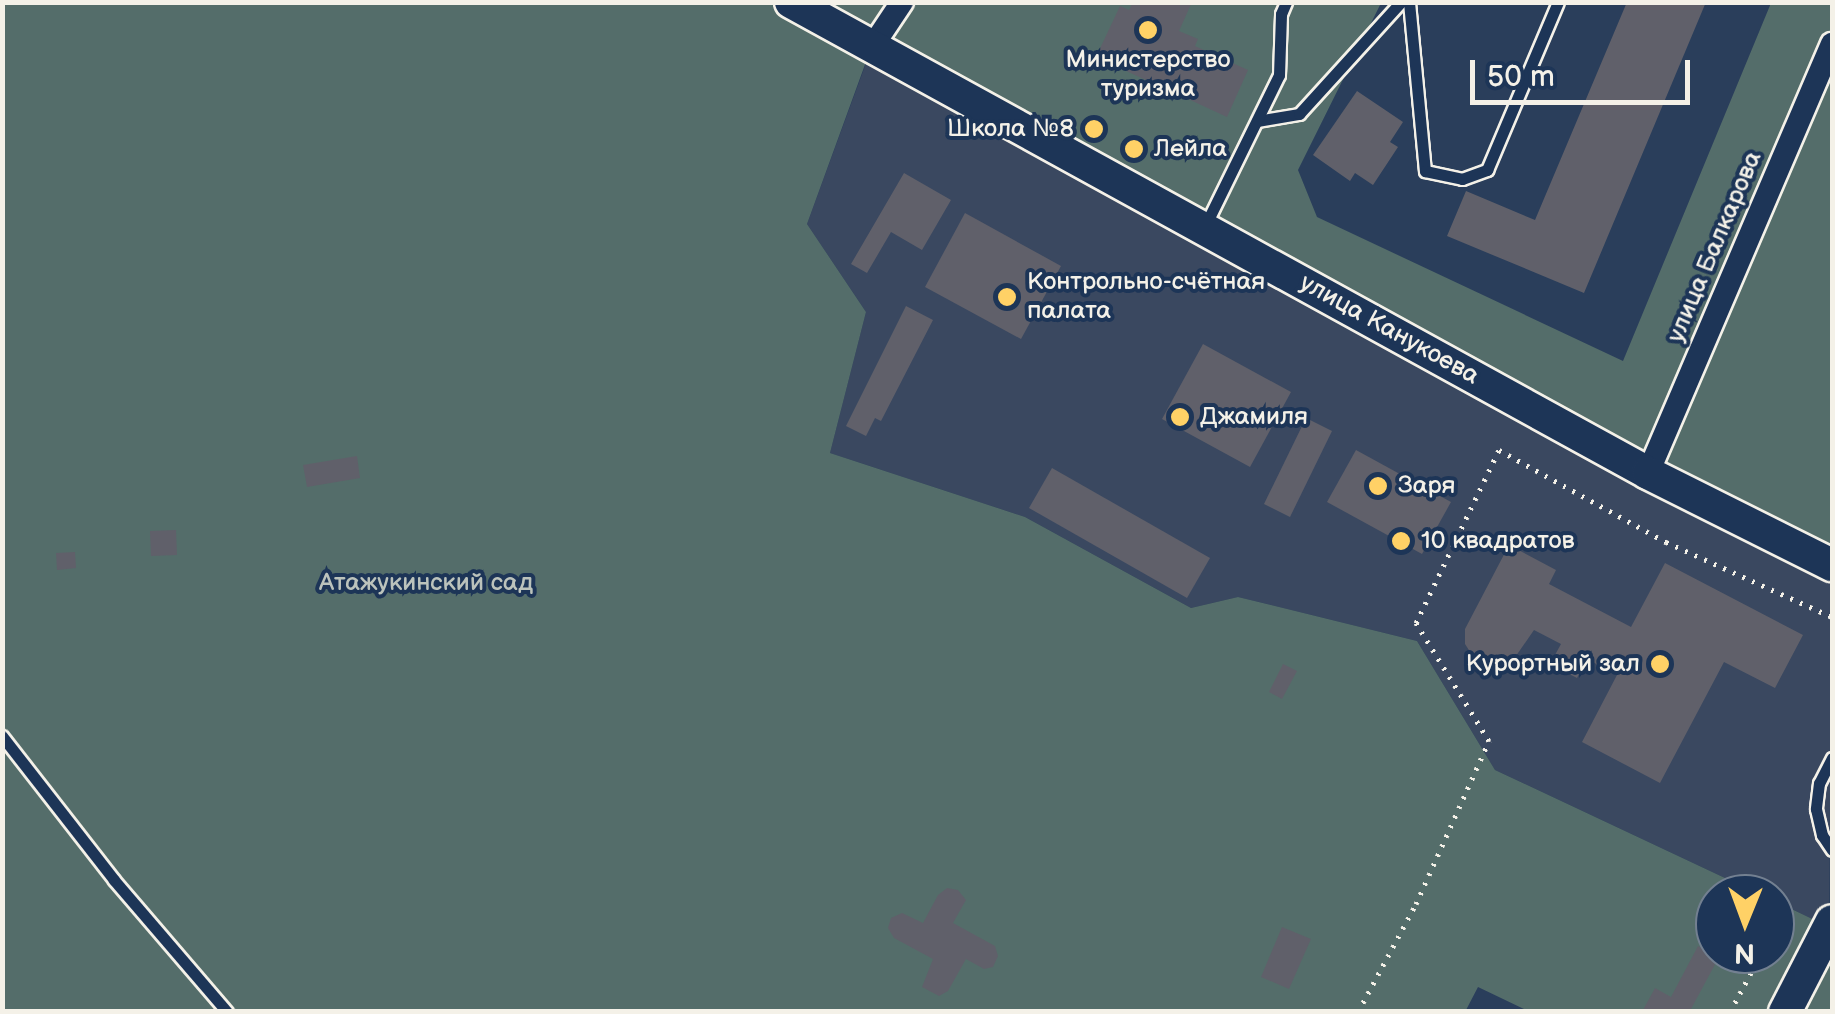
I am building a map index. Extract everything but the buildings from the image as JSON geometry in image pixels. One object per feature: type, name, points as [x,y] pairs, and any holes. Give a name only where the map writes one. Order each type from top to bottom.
[{"type":"street","name":"улица Канукоева","points":[[791,2],[1648,472],[1832,564]]},
{"type":"street","points":[[872,47],[902,2]]},
{"type":"street","name":"улица Балкарова","points":[[1648,472],[1832,44]]},
{"type":"street","points":[[1785,1012],[1832,921]]},
{"type":"lane","points":[[1205,226],[1279,74],[1281,14],[1286,2]]},
{"type":"lane","points":[[1257,121],[1299,114],[1401,2]]},
{"type":"lane","points":[[1409,2],[1425,171],[1462,178],[1487,170],[1558,2]]},
{"type":"lane","points":[[2,736],[114,880],[227,1012]]},
{"type":"lane","points":[[1832,758],[1819,783],[1816,809],[1822,835],[1832,850]]},
{"type":"path","points":[[1358,1012],[1416,904],[1488,741],[1416,623],[1498,450],[1666,542],[1832,618]]},
{"type":"path","points":[[1730,1012],[1750,974]]},
{"type":"shaded area","points":[[872,47],[1832,565],[1829,927],[1795,911],[1795,874],[1716,874],[1495,770],[1417,641],[1238,597],[1191,608],[1025,517],[830,453],[866,312],[807,224]]},
{"type":"green space","name":"Атажукинский сад","points":[[2,3],[1381,3],[1298,170],[1317,217],[1623,361],[1771,3],[1832,3],[1832,565],[871,48],[807,224],[866,312],[830,453],[1025,517],[1191,608],[1238,597],[1417,641],[1495,770],[1716,874],[1695,874],[1695,974],[1795,974],[1795,911],[1829,927],[1832,921],[1832,1011],[1528,1011],[1478,987],[1465,1012],[3,1011]]},
{"type":"place","name":"Министерство туризма","points":[[1148,30]]},
{"type":"place","name":"Школа №8","points":[[1094,129]]},
{"type":"place","name":"Лейла","points":[[1134,149]]},
{"type":"place","name":"Контрольно-счётная палата","points":[[1007,297]]},
{"type":"place","name":"Джамиля","points":[[1180,417]]},
{"type":"place","name":"Заря","points":[[1378,486]]},
{"type":"place","name":"10 квадратов","points":[[1401,541]]},
{"type":"place","name":"Курортный зал","points":[[1660,664]]}]
